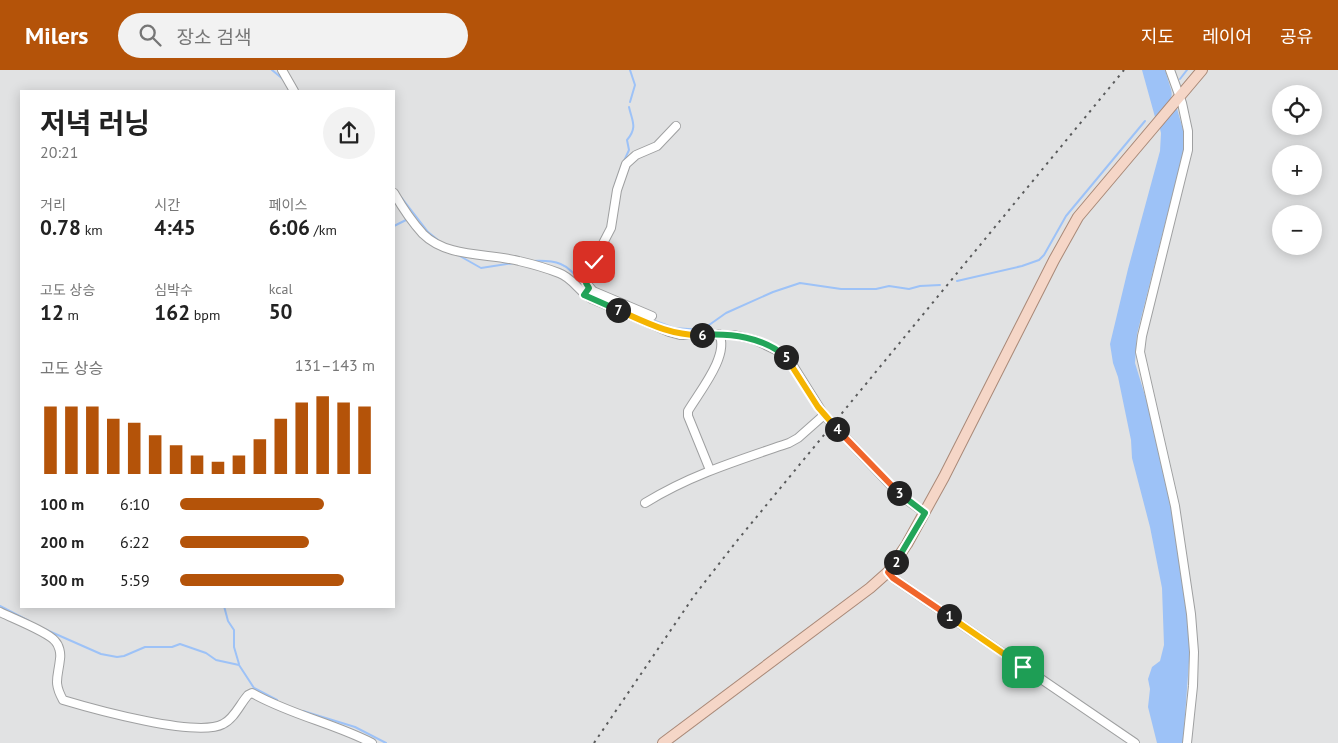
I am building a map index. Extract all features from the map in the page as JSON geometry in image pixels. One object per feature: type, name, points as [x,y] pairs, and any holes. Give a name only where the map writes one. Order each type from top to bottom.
[{"type":"main road","points":[[663,743],[863,593],[888,572],[898,560],[925,513],[1054,260],[1075,223],[1156,123],[1202,70]]},
{"type":"street","points":[[282,70],[293,90]]},
{"type":"street","points":[[1170,70],[1188,131],[1188,150],[1142,336],[1140,352],[1175,506],[1191,614],[1194,652],[1193,686],[1187,743]]},
{"type":"street","points":[[652,316],[589,288],[586,283],[614,220],[617,190],[626,164],[636,155],[657,146],[676,126]]},
{"type":"street","points":[[395,194],[423,234],[437,244],[468,253],[518,261],[560,274],[568,278],[584,295],[669,332],[680,335],[734,335],[755,340],[780,352],[792,364],[824,415],[900,494],[925,513]]},
{"type":"street","points":[[584,295],[589,288]]},
{"type":"street","points":[[710,470],[688,416],[688,411],[717,362],[722,346],[719,334]]},
{"type":"street","points":[[645,503],[671,488],[710,470],[789,443],[798,438],[824,415]]},
{"type":"street","points":[[888,572],[893,578],[1135,743]]},
{"type":"street","points":[[0,612],[55,640],[60,650],[56,677],[57,689],[63,700],[94,710],[172,726],[211,727],[220,726],[227,722],[252,693],[276,706],[340,729],[372,743]]},
{"type":"water","points":[[1142,70],[1165,70],[1172,92],[1170,99],[1155,117]]},
{"type":"water","points":[[1176,105],[1184,133],[1183,153],[1137,334],[1135,363],[1151,415],[1171,504],[1183,578],[1190,648],[1183,743],[1157,743],[1148,707],[1150,689],[1148,679],[1152,667],[1160,661],[1164,645],[1162,588],[1150,527],[1132,458],[1131,440],[1110,344],[1160,151],[1161,133],[1159,125]]},
{"type":"waterway","points":[[272,70],[284,80]]},
{"type":"waterway","points":[[630,70],[635,85],[630,102]]},
{"type":"waterway","points":[[1180,79],[1187,70]]},
{"type":"waterway","points":[[624,161],[629,150],[627,140],[633,128],[629,107]]},
{"type":"waterway","points":[[957,281],[1022,266],[1039,260],[1044,255],[1066,216],[1145,121]]},
{"type":"waterway","points":[[615,184],[621,168]]},
{"type":"waterway","points":[[401,197],[428,232],[438,240]]},
{"type":"waterway","points":[[395,226],[406,220]]},
{"type":"waterway","points":[[458,255],[481,268],[514,263]]},
{"type":"waterway","points":[[533,261],[548,261],[561,264],[572,271],[580,285]]},
{"type":"waterway","points":[[650,319],[674,328],[702,330],[726,313],[773,292],[800,283],[841,289],[876,289],[889,286],[909,289],[920,286],[940,285]]},
{"type":"waterway","points":[[0,606],[29,621]]},
{"type":"waterway","points":[[225,608],[228,621],[234,630],[234,647],[239,664]]},
{"type":"waterway","points":[[42,628],[101,654],[117,657],[145,647],[172,647],[180,644],[206,653],[216,660],[239,665],[254,688],[277,700]]},
{"type":"waterway","points":[[303,711],[355,727],[386,743]]},
{"type":"railway","points":[[594,743],[694,596],[736,542],[1124,70]]},
{"type":"route","points":[[594,262],[586,283],[589,288],[584,295],[592,299],[669,332],[680,335],[734,335],[755,340],[786,357],[824,415],[900,494],[925,513],[898,560],[888,572],[893,578],[1023,667]]}]
